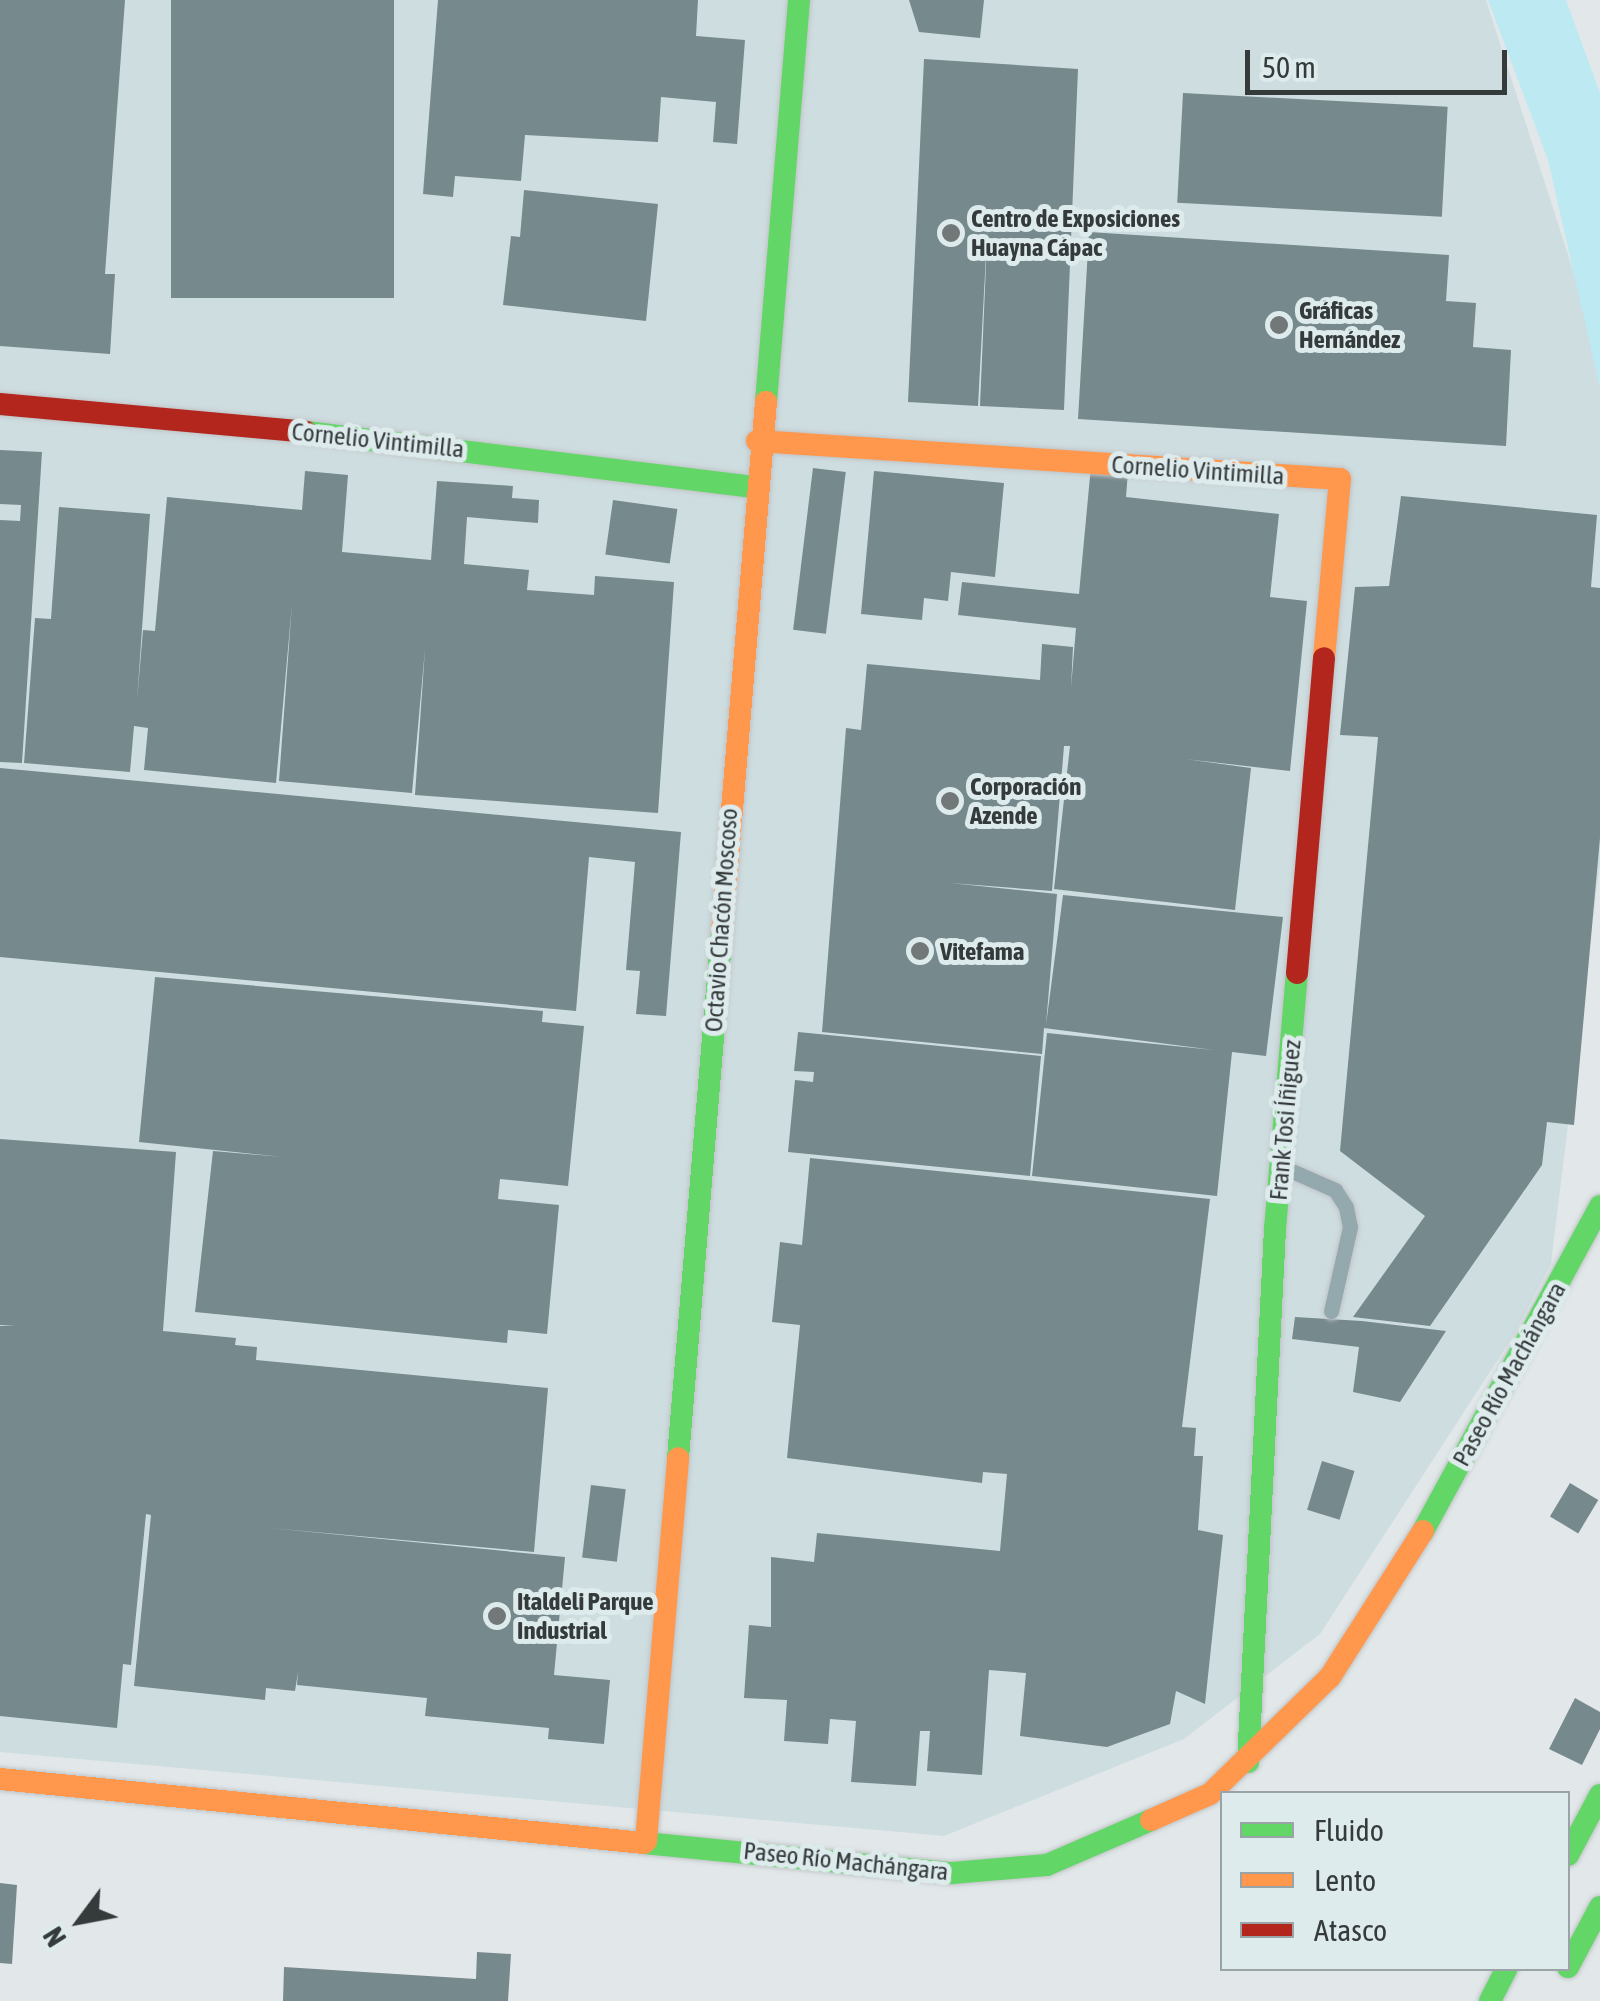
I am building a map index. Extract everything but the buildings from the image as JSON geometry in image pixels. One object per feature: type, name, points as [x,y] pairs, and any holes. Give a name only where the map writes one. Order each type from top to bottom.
[{"type":"main road","name":"Octavio Chacón Moscoso","points":[[646,1840],[757,442],[799,0]]},
{"type":"main road","name":"Cornelio Vintimilla","points":[[0,404],[443,445],[754,486]]},
{"type":"main road","name":"Cornelio Vintimilla","points":[[757,442],[1340,479]]},
{"type":"main road","name":"Frank Tosi Íñiguez","points":[[1248,1762],[1281,1167],[1340,479]]},
{"type":"main road","name":"Paseo Río Machángara","points":[[0,1779],[952,1873],[1047,1865],[1193,1803],[1248,1762],[1330,1676],[1396,1581],[1600,1206]]},
{"type":"main road","points":[[1570,1851],[1600,1795]]},
{"type":"main road","points":[[1570,1962],[1600,1908]]},
{"type":"main road","points":[[1490,2001],[1505,1971]]},
{"type":"lane","points":[[1281,1167],[1335,1190],[1346,1207],[1350,1227],[1331,1312]]},
{"type":"shaded area","points":[[0,0],[1486,0],[1600,354],[1600,863],[1551,1264],[1512,1338],[1320,1634],[1184,1739],[944,1836],[0,1752]]},
{"type":"shaded area","points":[[1488,0],[1566,0],[1600,93],[1600,388],[1548,160]]},
{"type":"traffic: fast","points":[[766,402],[799,0]]},
{"type":"traffic: fast","points":[[306,432],[754,487]]},
{"type":"traffic: fast","points":[[678,1458],[722,930]]},
{"type":"traffic: fast","points":[[1248,1762],[1275,1229],[1297,973]]},
{"type":"traffic: fast","points":[[1423,1531],[1600,1206]]},
{"type":"traffic: fast","points":[[1570,1851],[1600,1795]]},
{"type":"traffic: fast","points":[[644,1843],[952,1873],[1047,1865],[1151,1820]]},
{"type":"traffic: fast","points":[[1570,1963],[1600,1907]]},
{"type":"traffic: fast","points":[[1490,2001],[1505,1971]]},
{"type":"traffic: slow","points":[[722,930],[766,402]]},
{"type":"traffic: slow","points":[[757,441],[1340,479],[1324,658]]},
{"type":"traffic: slow","points":[[646,1841],[678,1458]]},
{"type":"traffic: slow","points":[[1151,1820],[1210,1794],[1330,1677],[1423,1531]]},
{"type":"traffic: slow","points":[[0,1779],[644,1843]]},
{"type":"traffic: jam","points":[[0,404],[306,432]]},
{"type":"traffic: jam","points":[[1297,973],[1324,658]]},
{"type":"place","name":"Centro de Exposiciones Huayna Cápac","points":[[951,233]]},
{"type":"place","name":"Gráficas Hernández","points":[[1279,325]]},
{"type":"place","name":"Corporación Azende","points":[[950,801]]},
{"type":"place","name":"Vitefama","points":[[920,951]]},
{"type":"place","name":"Italdeli Parque Industrial","points":[[497,1616]]}]
